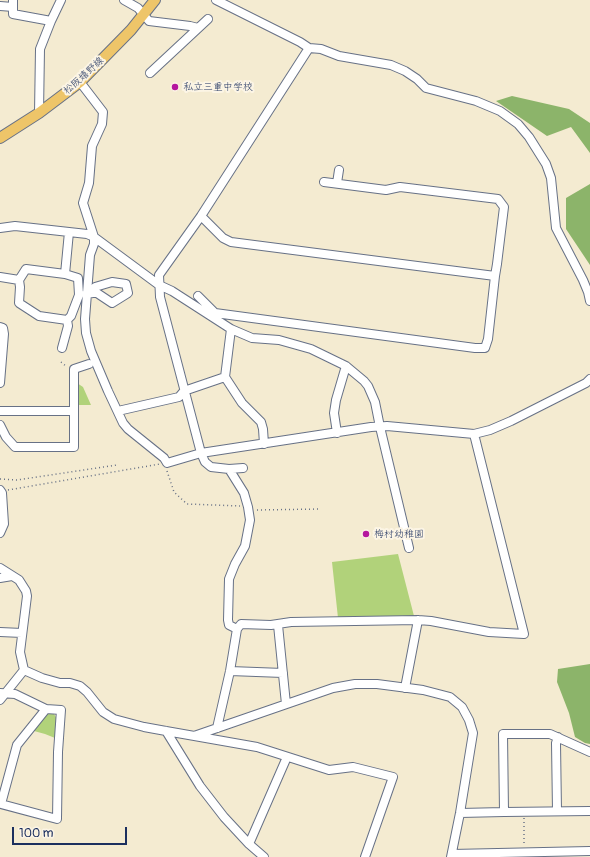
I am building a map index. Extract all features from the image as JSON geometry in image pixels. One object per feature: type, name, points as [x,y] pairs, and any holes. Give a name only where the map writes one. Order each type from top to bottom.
[{"type":"main road","name":"松阪嬉野線","points":[[0,138],[39,113],[80,82],[108,55],[144,15],[155,0]]},
{"type":"street","points":[[39,113],[40,49],[61,0]]},
{"type":"street","points":[[124,0],[138,8],[150,21],[198,28]]},
{"type":"street","points":[[216,0],[300,42],[309,48],[321,49],[339,56],[391,65],[417,78],[426,88],[476,101],[500,112],[518,124],[529,137],[546,164],[551,178],[556,228],[583,280],[590,301]]},
{"type":"street","points":[[0,6],[13,3],[13,14],[51,21]]},
{"type":"street","points":[[150,73],[208,18]]},
{"type":"street","points":[[243,468],[212,467],[205,462],[201,453],[160,297],[159,275],[201,216],[309,48]]},
{"type":"street","points":[[80,82],[103,112],[102,124],[92,146],[90,183],[83,203],[94,236],[94,244],[90,255],[90,293],[85,319],[86,333],[91,351],[123,423],[128,429],[164,458],[163,463],[201,453],[337,432],[380,427],[474,434],[490,430],[512,421],[586,383],[590,379]]},
{"type":"street","points":[[337,183],[339,170]]},
{"type":"street","points":[[198,296],[216,313],[467,347],[485,348],[488,339],[504,207],[498,199],[400,187],[386,190],[324,182]]},
{"type":"street","points":[[201,216],[223,238],[231,242],[495,276]]},
{"type":"street","points":[[0,228],[15,226],[94,236],[159,285],[172,291],[231,329],[252,338],[279,340],[311,349],[346,366],[359,376],[368,386],[375,402],[409,548]]},
{"type":"street","points":[[65,274],[69,232]]},
{"type":"street","points":[[26,269],[65,274],[78,278],[79,295],[71,316],[67,320],[39,316],[19,303],[19,280],[26,269]]},
{"type":"street","points":[[0,277],[19,280]]},
{"type":"street","points":[[62,348],[68,326],[67,320]]},
{"type":"street","points":[[0,327],[3,328],[4,334],[0,383]]},
{"type":"street","points":[[231,329],[225,376],[242,403],[261,422],[264,444]]},
{"type":"street","points":[[0,425],[6,437],[15,447],[74,447],[74,369],[89,364]]},
{"type":"street","points":[[337,432],[334,413],[336,400],[346,366]]},
{"type":"street","points":[[118,411],[179,397],[184,391],[225,376]]},
{"type":"street","points":[[0,411],[74,411]]},
{"type":"street","points":[[217,728],[230,671],[237,629],[241,624],[278,625],[291,622],[418,620],[432,621],[489,632],[524,634],[474,434]]},
{"type":"street","points":[[229,468],[244,494],[250,520],[245,546],[235,564],[229,580],[228,620],[229,625],[237,629]]},
{"type":"street","points":[[0,533],[4,524],[1,494]]},
{"type":"street","points":[[0,568],[19,580],[26,591],[27,596],[20,652],[24,670]]},
{"type":"street","points":[[0,578],[12,576]]},
{"type":"street","points":[[405,688],[418,620]]},
{"type":"street","points":[[278,625],[286,704]]},
{"type":"street","points":[[0,632],[22,633]]},
{"type":"street","points":[[2,696],[24,670]]},
{"type":"street","points":[[24,670],[42,678],[60,683],[70,682],[80,686],[87,692],[103,712],[114,719],[166,732],[257,747],[329,770],[353,767],[393,777],[365,857]]},
{"type":"street","points":[[230,671],[283,673]]},
{"type":"street","points":[[194,736],[333,688],[355,684],[377,684],[423,690],[450,697],[462,707],[469,720],[473,733],[460,813],[451,856],[590,851]]},
{"type":"street","points":[[2,696],[15,694],[46,709],[61,710],[58,752],[57,819],[1,804],[3,781],[17,744],[46,709]]},
{"type":"street","points":[[166,732],[200,786],[249,844],[264,857]]},
{"type":"street","points":[[504,812],[503,734],[550,734],[590,752]]},
{"type":"street","points":[[557,811],[556,743],[558,737]]},
{"type":"street","points":[[249,844],[287,757]]},
{"type":"street","points":[[460,813],[590,811]]},
{"type":"path","points":[[1,494],[6,490],[163,463],[174,492],[187,504],[248,507],[259,510],[321,509]]},
{"type":"path","points":[[0,479],[17,480],[117,465]]},
{"type":"path","points":[[524,812],[524,853]]},
{"type":"green space","points":[[512,96],[569,109],[590,123],[590,153],[571,127],[547,136],[496,101]]},
{"type":"green space","points":[[590,184],[590,265],[566,229],[566,198]]},
{"type":"green space","points":[[77,383],[83,387],[91,405],[77,405]]},
{"type":"green space","points":[[398,554],[414,616],[338,618],[332,562]]},
{"type":"green space","points":[[590,664],[590,744],[585,743],[575,737],[569,713],[557,682],[558,669]]},
{"type":"green space","points":[[48,713],[54,714],[57,719],[55,738],[34,731]]},
{"type":"place","name":"私立三重中学校","points":[[175,87]]},
{"type":"place","name":"梅村幼稚園","points":[[366,534]]}]
